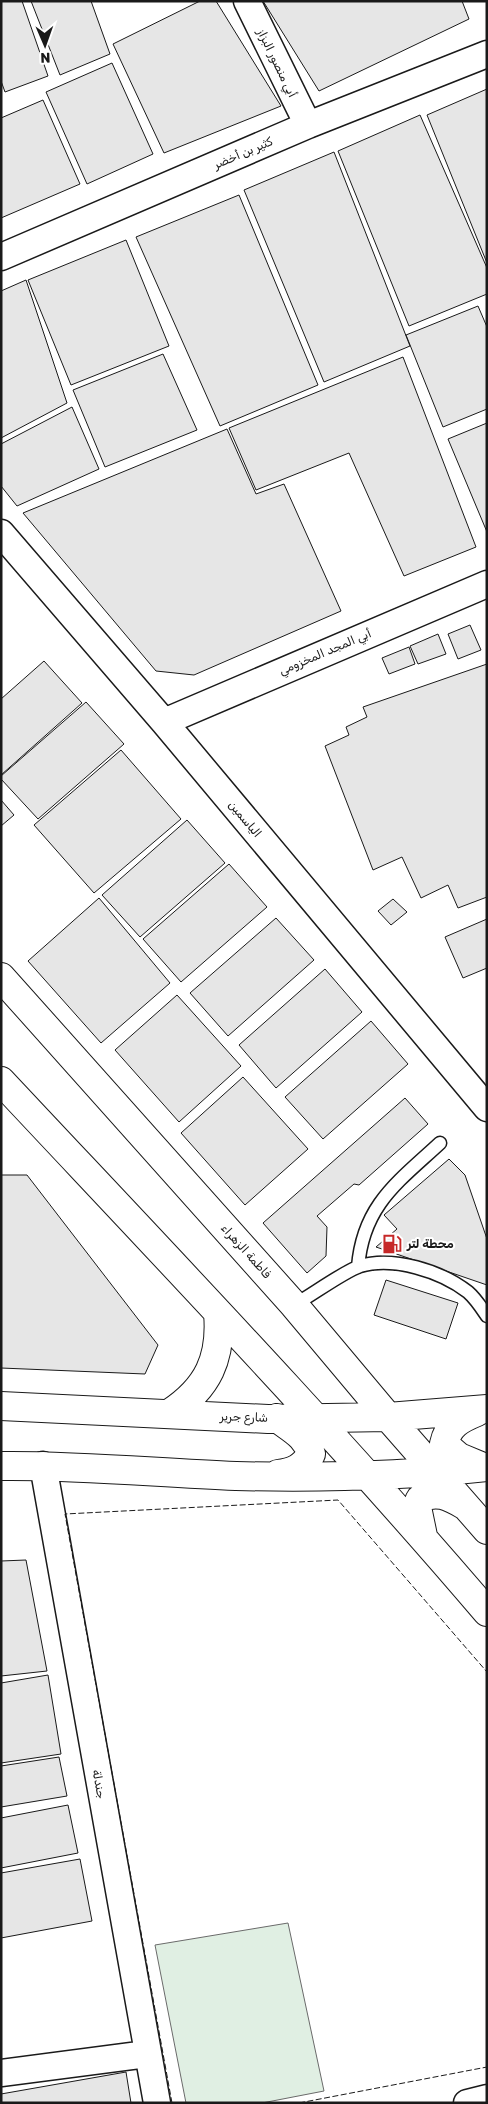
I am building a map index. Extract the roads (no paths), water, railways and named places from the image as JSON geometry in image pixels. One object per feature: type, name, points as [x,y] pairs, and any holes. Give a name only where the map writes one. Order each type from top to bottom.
[{"type":"main road","name":"فاطمة الزهراء","points":[[1,977],[294,1305],[434,1472],[487,1530]]},
{"type":"main road","points":[[1,1081],[317,1419],[423,1536],[487,1612]]},
{"type":"main road","points":[[170,1413],[187,1402],[200,1388],[210,1371],[217,1352],[220,1332],[218,1312]]},
{"type":"main road","points":[[290,1390],[316,1408],[329,1410],[342,1407],[346,1398],[346,1387],[340,1360]]},
{"type":"main road","name":"شارع جرير","points":[[1,1406],[317,1419],[388,1417],[485,1410]]},
{"type":"main road","points":[[485,1410],[458,1421],[449,1430],[444,1444],[459,1457],[485,1467]]},
{"type":"main road","points":[[259,1476],[292,1472],[303,1466],[311,1454],[309,1445],[302,1436],[277,1418]]},
{"type":"main road","points":[[1,1466],[42,1466],[259,1476],[368,1475],[434,1472],[485,1467]]},
{"type":"main road","points":[[423,1536],[417,1507],[420,1499],[433,1494],[446,1495],[465,1506]]},
{"type":"street","name":"أبي منصور البزاز","points":[[247,1],[308,125]]},
{"type":"street","name":"كثير بن أخضر","points":[[1,257],[308,125],[487,54]]},
{"type":"street","name":"الياسمين","points":[[1,533],[164,722],[487,1108]]},
{"type":"street","name":"أبي المجد المخزومي","points":[[164,722],[487,584]]},
{"type":"street","name":"جندلة","points":[[42,1466],[157,2103]]},
{"type":"street","points":[[2,2067],[147,2054]]},
{"type":"street","points":[[467,2103],[487,2098]]},
{"type":"lane","points":[[358,1267],[364,1232],[371,1215],[381,1200],[440,1143]]},
{"type":"lane","points":[[294,1305],[358,1267],[378,1263],[400,1263],[433,1274],[468,1292],[479,1303],[487,1316]]},
{"type":"place","name":"محطة لتر","points":[[392,1244]]}]
